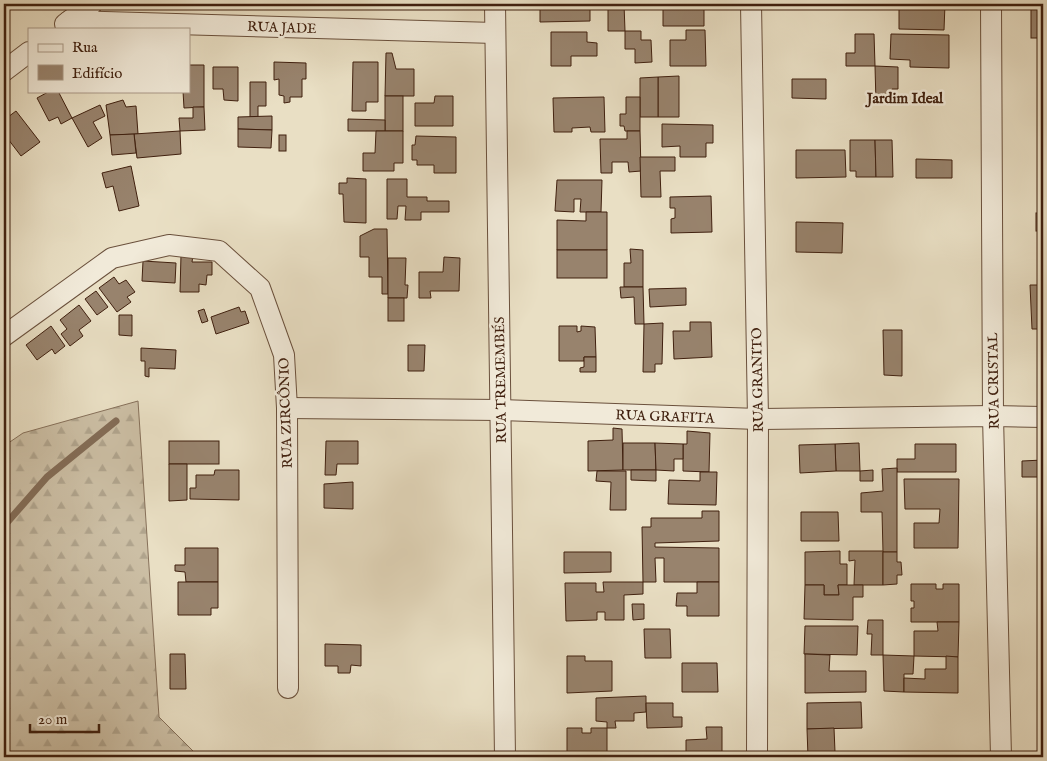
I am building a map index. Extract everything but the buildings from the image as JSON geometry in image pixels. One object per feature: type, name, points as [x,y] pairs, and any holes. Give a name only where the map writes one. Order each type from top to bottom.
[{"type":"street","points":[[64,25],[92,4]]},
{"type":"street","name":"RUA TREMEMBÉS","points":[[495,4],[505,757]]},
{"type":"street","name":"RUA GRANITO","points":[[750,4],[758,419],[757,757]]},
{"type":"street","name":"RUA CRISTAL","points":[[990,4],[993,416],[1001,757]]},
{"type":"street","name":"RUA JADE","points":[[64,25],[495,33]]},
{"type":"street","points":[[4,71],[28,53]]},
{"type":"street","name":"RUA ZIRCÔNIO","points":[[4,336],[112,258],[168,245],[219,251],[260,288],[284,355],[287,408],[288,688]]},
{"type":"street","name":"RUA GRAFITA","points":[[287,408],[500,410],[758,419],[1043,417]]},
{"type":"green space","points":[[138,401],[159,717],[199,757],[4,757],[4,446],[23,433]]},
{"type":"waterway","points":[[4,526],[47,477],[116,421]]},
{"type":"district","name":"Jardim Ideal","points":[[905,98]]}]
